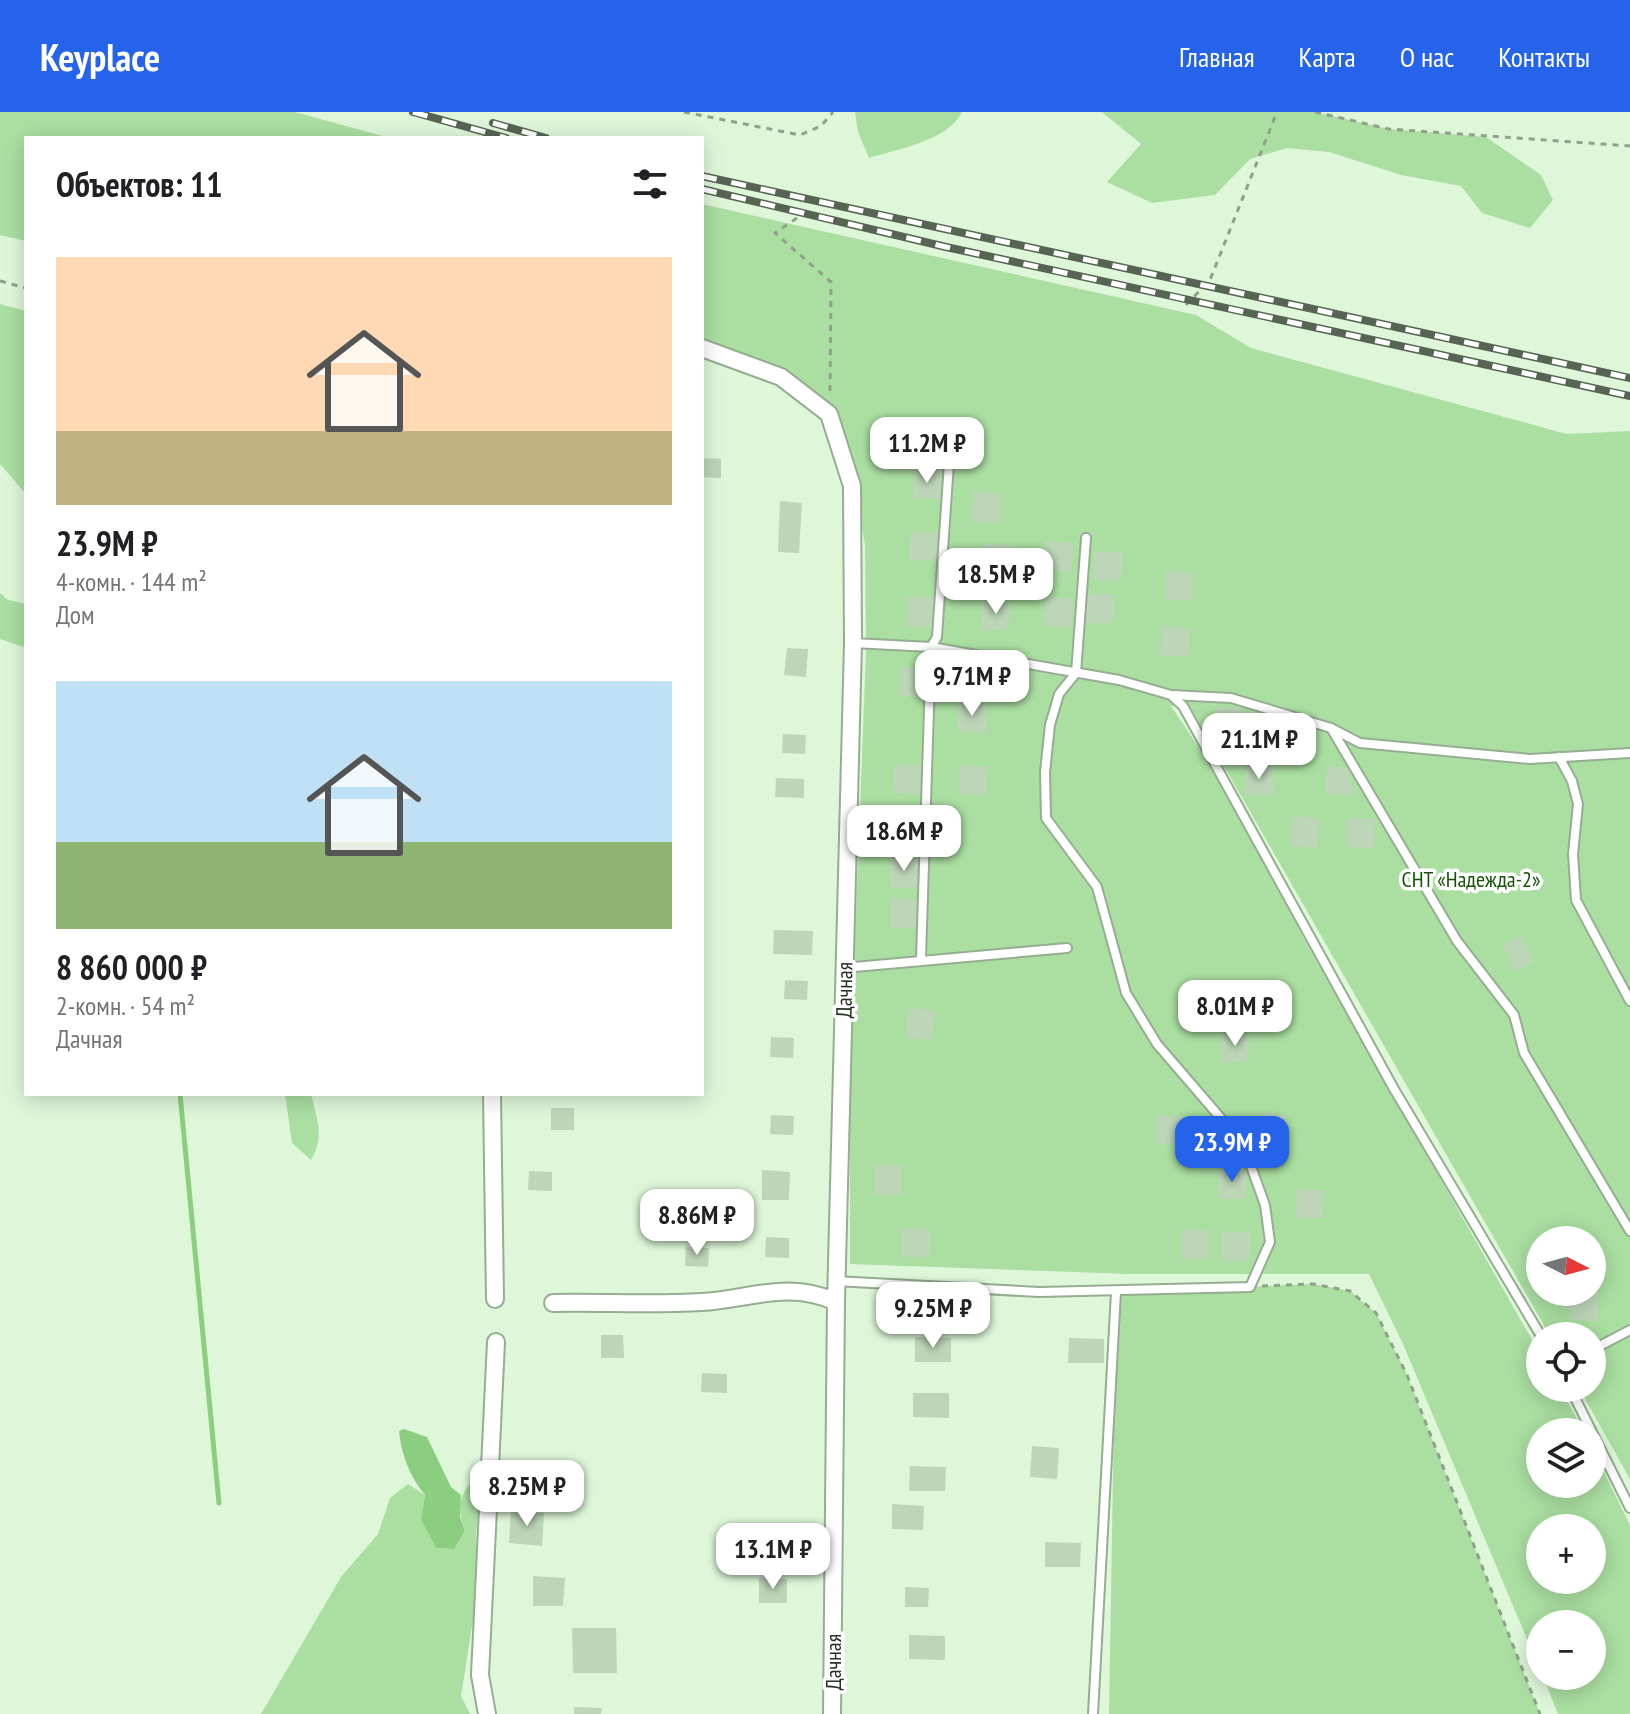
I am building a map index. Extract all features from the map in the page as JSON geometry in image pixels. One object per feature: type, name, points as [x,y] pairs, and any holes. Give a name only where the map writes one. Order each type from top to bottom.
[{"type":"street","points":[[704,349],[781,377],[829,414],[852,486],[853,643],[832,1126],[835,1281]]},
{"type":"street","name":"Дачная","points":[[832,1714],[836,1302],[853,643]]},
{"type":"street","points":[[492,1096],[495,1299]]},
{"type":"street","points":[[553,1303],[705,1302],[786,1290],[817,1293],[836,1302]]},
{"type":"street","points":[[487,1714],[480,1675],[496,1342]]},
{"type":"lane","points":[[921,958],[931,647],[937,637],[949,463]]},
{"type":"lane","points":[[835,1281],[1116,1292],[1250,1287],[1270,1242],[1265,1205],[1243,1144],[1157,1044],[1126,993],[1097,887],[1046,818],[1045,772],[1050,725],[1059,694],[1076,673],[1086,538]]},
{"type":"lane","points":[[853,643],[931,647],[1119,680],[1171,695],[1231,698],[1331,728],[1360,743],[1460,755],[1559,757],[1630,753]]},
{"type":"lane","points":[[1171,695],[1183,706],[1394,1089],[1533,1322]]},
{"type":"lane","points":[[1331,728],[1457,941],[1514,1015],[1524,1053],[1630,1231]]},
{"type":"lane","points":[[1559,757],[1572,781],[1578,804],[1573,854],[1576,900],[1630,1001]]},
{"type":"lane","points":[[838,968],[921,958],[1067,948]]},
{"type":"lane","points":[[1093,1714],[1116,1292]]},
{"type":"lane","points":[[1606,1343],[1630,1330]]},
{"type":"lane","points":[[1577,1402],[1630,1508]]},
{"type":"path","points":[[684,112],[800,135],[821,126],[833,112]]},
{"type":"path","points":[[1186,305],[1210,280],[1277,112]]},
{"type":"path","points":[[1315,112],[1389,129],[1630,146]]},
{"type":"path","points":[[797,218],[775,233],[831,282],[829,414]]},
{"type":"path","points":[[0,281],[24,287]]},
{"type":"path","points":[[1250,1287],[1313,1284],[1350,1291],[1376,1313],[1407,1375],[1540,1714]]},
{"type":"green space","points":[[0,112],[295,112],[383,136],[24,136],[24,241],[0,235]]},
{"type":"green space","points":[[855,112],[962,112],[955,122],[934,137],[869,158],[858,132]]},
{"type":"green space","points":[[1102,112],[1315,112],[1389,129],[1486,137],[1541,175],[1553,200],[1530,228],[1482,213],[1461,186],[1401,175],[1329,152],[1287,148],[1250,159],[1215,195],[1152,203],[1107,182],[1141,144]]},
{"type":"green space","name":"СНТ «Надежда-2»","points":[[704,204],[1196,315],[1251,348],[1567,434],[1630,431],[1630,1479],[1606,1436],[1606,1418],[1596,1418],[1587,1402],[1606,1402],[1606,1322],[1542,1322],[1533,1306],[1606,1306],[1606,1226],[1526,1226],[1526,1294],[1189,705],[1171,706],[1235,801],[1302,935],[1526,1329],[1526,1402],[1568,1402],[1576,1418],[1526,1418],[1526,1498],[1606,1498],[1606,1476],[1630,1525],[1630,1714],[1558,1714],[1549,1690],[1606,1690],[1606,1610],[1526,1610],[1526,1637],[1403,1344],[1369,1274],[1130,1274],[850,1264],[850,1065],[866,653],[865,546],[853,468],[816,404],[704,345]]},
{"type":"green space","points":[[0,304],[24,310],[24,492],[0,464]]},
{"type":"green space","points":[[0,593],[8,600],[24,604],[24,647],[0,639]]},
{"type":"green space","points":[[285,1096],[311,1096],[319,1136],[311,1160],[292,1143]]},
{"type":"green space","points":[[1313,1284],[1350,1291],[1376,1313],[1407,1375],[1526,1678],[1526,1690],[1531,1690],[1540,1714],[1109,1714],[1116,1292]]},
{"type":"green space","points":[[408,1484],[425,1495],[421,1520],[436,1548],[454,1549],[465,1531],[460,1513],[462,1496],[469,1485],[480,1491],[476,1535],[479,1582],[461,1696],[470,1714],[261,1714],[341,1577],[378,1534],[390,1498]]},
{"type":"shaded area","points":[[404,1429],[427,1437],[451,1487],[461,1495],[460,1517],[465,1531],[454,1549],[436,1548],[421,1520],[425,1495],[404,1457],[399,1431]]},
{"type":"building","points":[[704,458],[721,459],[721,478],[704,477]]},
{"type":"building","points":[[914,470],[942,471],[940,499],[913,499]]},
{"type":"building","points":[[973,492],[1001,494],[1000,522],[972,522]]},
{"type":"building","points":[[780,501],[802,503],[799,553],[778,552]]},
{"type":"building","points":[[911,531],[939,533],[938,561],[910,560]]},
{"type":"building","points":[[1045,541],[1073,543],[1072,571],[1045,571]]},
{"type":"building","points":[[984,544],[1012,545],[1010,573],[983,573]]},
{"type":"building","points":[[1094,551],[1122,552],[1121,581],[1094,580]]},
{"type":"building","points":[[1165,571],[1193,572],[1192,600],[1165,600]]},
{"type":"building","points":[[1086,593],[1114,595],[1113,623],[1085,623]]},
{"type":"building","points":[[908,597],[936,598],[934,627],[907,626]]},
{"type":"building","points":[[1045,597],[1073,599],[1072,627],[1044,626]]},
{"type":"building","points":[[982,601],[1010,602],[1009,630],[982,630]]},
{"type":"building","points":[[1162,626],[1190,628],[1189,656],[1161,656]]},
{"type":"building","points":[[787,648],[808,649],[806,677],[784,675]]},
{"type":"building","points":[[900,667],[928,669],[926,697],[899,696]]},
{"type":"building","points":[[959,703],[987,704],[986,733],[958,732]]},
{"type":"building","points":[[1216,707],[1244,709],[1243,737],[1216,737]]},
{"type":"building","points":[[783,734],[806,735],[805,754],[782,753]]},
{"type":"building","points":[[894,764],[922,766],[921,794],[893,793]]},
{"type":"building","points":[[959,765],[987,767],[986,795],[959,794]]},
{"type":"building","points":[[1327,765],[1348,768],[1354,795],[1326,794]]},
{"type":"building","points":[[1246,766],[1274,768],[1273,796],[1245,795]]},
{"type":"building","points":[[776,778],[804,779],[804,798],[775,797]]},
{"type":"building","points":[[892,817],[920,818],[919,847],[891,846]]},
{"type":"building","points":[[1291,817],[1319,818],[1318,847],[1291,846]]},
{"type":"building","points":[[1347,818],[1375,819],[1374,848],[1347,847]]},
{"type":"building","points":[[890,858],[918,860],[917,888],[890,887]]},
{"type":"building","points":[[891,898],[919,900],[918,928],[890,928]]},
{"type":"building","points":[[774,930],[813,931],[812,955],[773,954]]},
{"type":"building","points":[[1521,936],[1534,962],[1516,971],[1503,945]]},
{"type":"building","points":[[785,980],[808,981],[807,1000],[784,999]]},
{"type":"building","points":[[907,1009],[935,1010],[933,1039],[906,1038]]},
{"type":"building","points":[[1221,1033],[1249,1034],[1248,1062],[1221,1062]]},
{"type":"building","points":[[771,1037],[794,1038],[793,1058],[770,1057]]},
{"type":"building","points":[[551,1108],[574,1108],[574,1130],[551,1130]]},
{"type":"building","points":[[1258,1113],[1286,1115],[1285,1143],[1257,1143]]},
{"type":"building","points":[[771,1115],[794,1116],[793,1135],[770,1134]]},
{"type":"building","points":[[1156,1115],[1184,1117],[1183,1145],[1156,1144]]},
{"type":"building","points":[[1196,1130],[1224,1132],[1222,1160],[1195,1159]]},
{"type":"building","points":[[874,1165],[902,1166],[901,1195],[874,1194]]},
{"type":"building","points":[[1219,1169],[1247,1171],[1245,1199],[1218,1198]]},
{"type":"building","points":[[762,1170],[790,1172],[789,1200],[762,1200]]},
{"type":"building","points":[[529,1171],[552,1172],[552,1191],[528,1190]]},
{"type":"building","points":[[1296,1189],[1324,1190],[1322,1218],[1295,1218]]},
{"type":"building","points":[[902,1228],[930,1229],[929,1257],[902,1257]]},
{"type":"building","points":[[1181,1229],[1209,1231],[1208,1259],[1181,1259]]},
{"type":"building","points":[[1222,1231],[1250,1233],[1249,1261],[1222,1261]]},
{"type":"building","points":[[766,1237],[789,1238],[789,1258],[765,1257]]},
{"type":"building","points":[[686,1247],[709,1248],[708,1267],[685,1266]]},
{"type":"building","points":[[1570,1306],[1598,1306],[1597,1321],[1570,1320]]},
{"type":"building","points":[[601,1335],[623,1335],[624,1358],[601,1358]]},
{"type":"building","points":[[915,1337],[951,1338],[951,1362],[915,1362]]},
{"type":"building","points":[[1069,1338],[1104,1339],[1104,1363],[1068,1363]]},
{"type":"building","points":[[702,1373],[727,1374],[727,1393],[701,1392]]},
{"type":"building","points":[[913,1393],[949,1393],[949,1418],[913,1417]]},
{"type":"building","points":[[1032,1446],[1059,1448],[1057,1479],[1030,1477]]},
{"type":"building","points":[[910,1466],[946,1467],[945,1491],[909,1491]]},
{"type":"building","points":[[892,1504],[924,1506],[923,1530],[892,1529]]},
{"type":"building","points":[[511,1511],[544,1513],[542,1546],[509,1543]]},
{"type":"building","points":[[751,1526],[780,1529],[778,1553],[749,1550]]},
{"type":"building","points":[[1045,1542],[1081,1543],[1080,1567],[1045,1567]]},
{"type":"building","points":[[533,1576],[565,1578],[563,1606],[533,1606]]},
{"type":"building","points":[[759,1578],[787,1579],[787,1603],[759,1603]]},
{"type":"building","points":[[905,1587],[929,1588],[928,1607],[905,1607]]},
{"type":"building","points":[[572,1628],[616,1628],[617,1673],[573,1673]]},
{"type":"building","points":[[909,1635],[945,1636],[945,1660],[909,1659]]},
{"type":"building","points":[[574,1707],[602,1708],[601,1714],[574,1714]]},
{"type":"waterway","points":[[180,1096],[219,1503]]},
{"type":"railway","points":[[413,112],[499,136]]},
{"type":"railway","points":[[493,123],[539,136]]},
{"type":"railway","points":[[704,176],[1630,378]]},
{"type":"railway","points":[[704,189],[946,247],[1630,396]]}]
